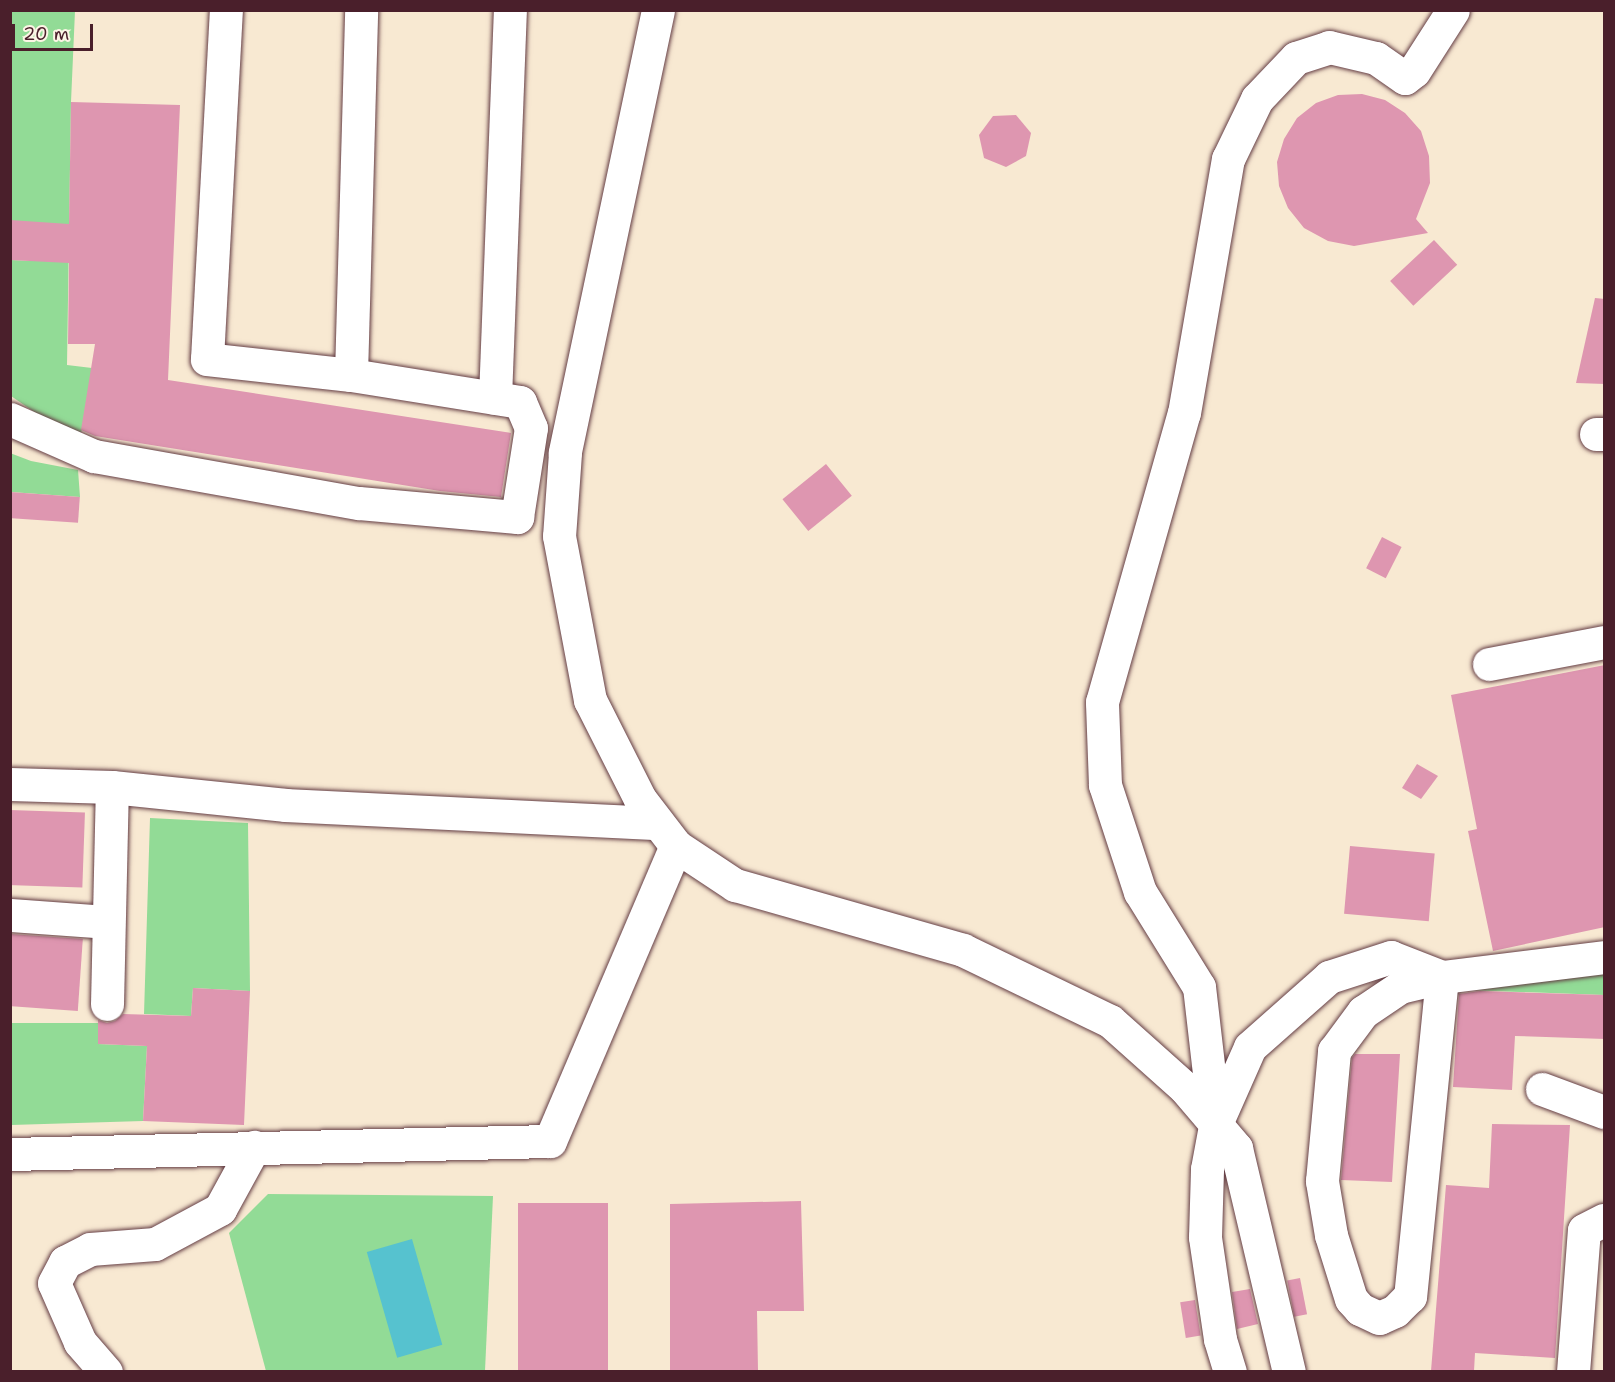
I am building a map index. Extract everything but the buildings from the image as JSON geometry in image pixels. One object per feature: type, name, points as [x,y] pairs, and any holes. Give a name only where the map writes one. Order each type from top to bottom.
[{"type":"street","points":[[10,419],[94,456],[358,503],[517,517],[531,428],[520,402],[351,375],[207,359],[226,10]]},
{"type":"street","points":[[351,375],[361,10]]},
{"type":"street","points":[[495,398],[510,10]]},
{"type":"street","points":[[658,10],[565,453],[559,536],[590,700],[640,800],[667,834],[735,885],[963,950],[1110,1021],[1185,1088],[1236,1148],[1290,1371]]},
{"type":"street","points":[[1215,1126],[1199,987],[1140,892],[1105,785],[1102,702],[1184,413],[1228,159],[1257,99],[1296,58],[1329,47],[1376,58],[1405,78],[1414,71],[1453,10]]},
{"type":"street","points":[[1489,664],[1605,642]]},
{"type":"street","points":[[10,784],[112,787],[286,804],[667,834]]},
{"type":"street","points":[[107,1004],[107,922],[112,787]]},
{"type":"street","points":[[10,1154],[550,1141],[667,834]]},
{"type":"street","points":[[10,915],[107,922]]},
{"type":"street","points":[[1230,1371],[1220,1339],[1205,1237],[1208,1169],[1215,1126],[1250,1047],[1329,977],[1391,957],[1442,977]]},
{"type":"street","points":[[1442,977],[1410,1296],[1395,1311],[1378,1318],[1360,1309],[1351,1299],[1331,1235],[1322,1181],[1334,1052],[1363,1012],[1400,987],[1442,977],[1605,957]]},
{"type":"street","points":[[1542,1089],[1605,1112]]},
{"type":"street","points":[[106,1371],[80,1342],[54,1283],[65,1262],[90,1249],[155,1244],[220,1209],[254,1147]]},
{"type":"street","points":[[1573,1371],[1584,1230],[1595,1222],[1605,1220]]},
{"type":"green space","points":[[11,11],[75,11],[71,102],[67,365],[92,368],[81,434],[43,418],[11,396],[11,260],[32,261],[11,220]]},
{"type":"green space","points":[[10,453],[31,461],[78,470],[80,497],[11,492]]},
{"type":"green space","points":[[150,818],[248,823],[250,991],[193,988],[191,1016],[144,1014]]},
{"type":"green space","points":[[1604,969],[1604,995],[1466,990]]},
{"type":"green space","points":[[10,1023],[98,1023],[98,1044],[147,1046],[143,1121],[11,1125]]},
{"type":"green space","points":[[268,1194],[493,1196],[485,1371],[266,1371],[229,1233]]},
{"type":"water","points":[[412,1239],[442,1345],[397,1358],[367,1252]]}]
